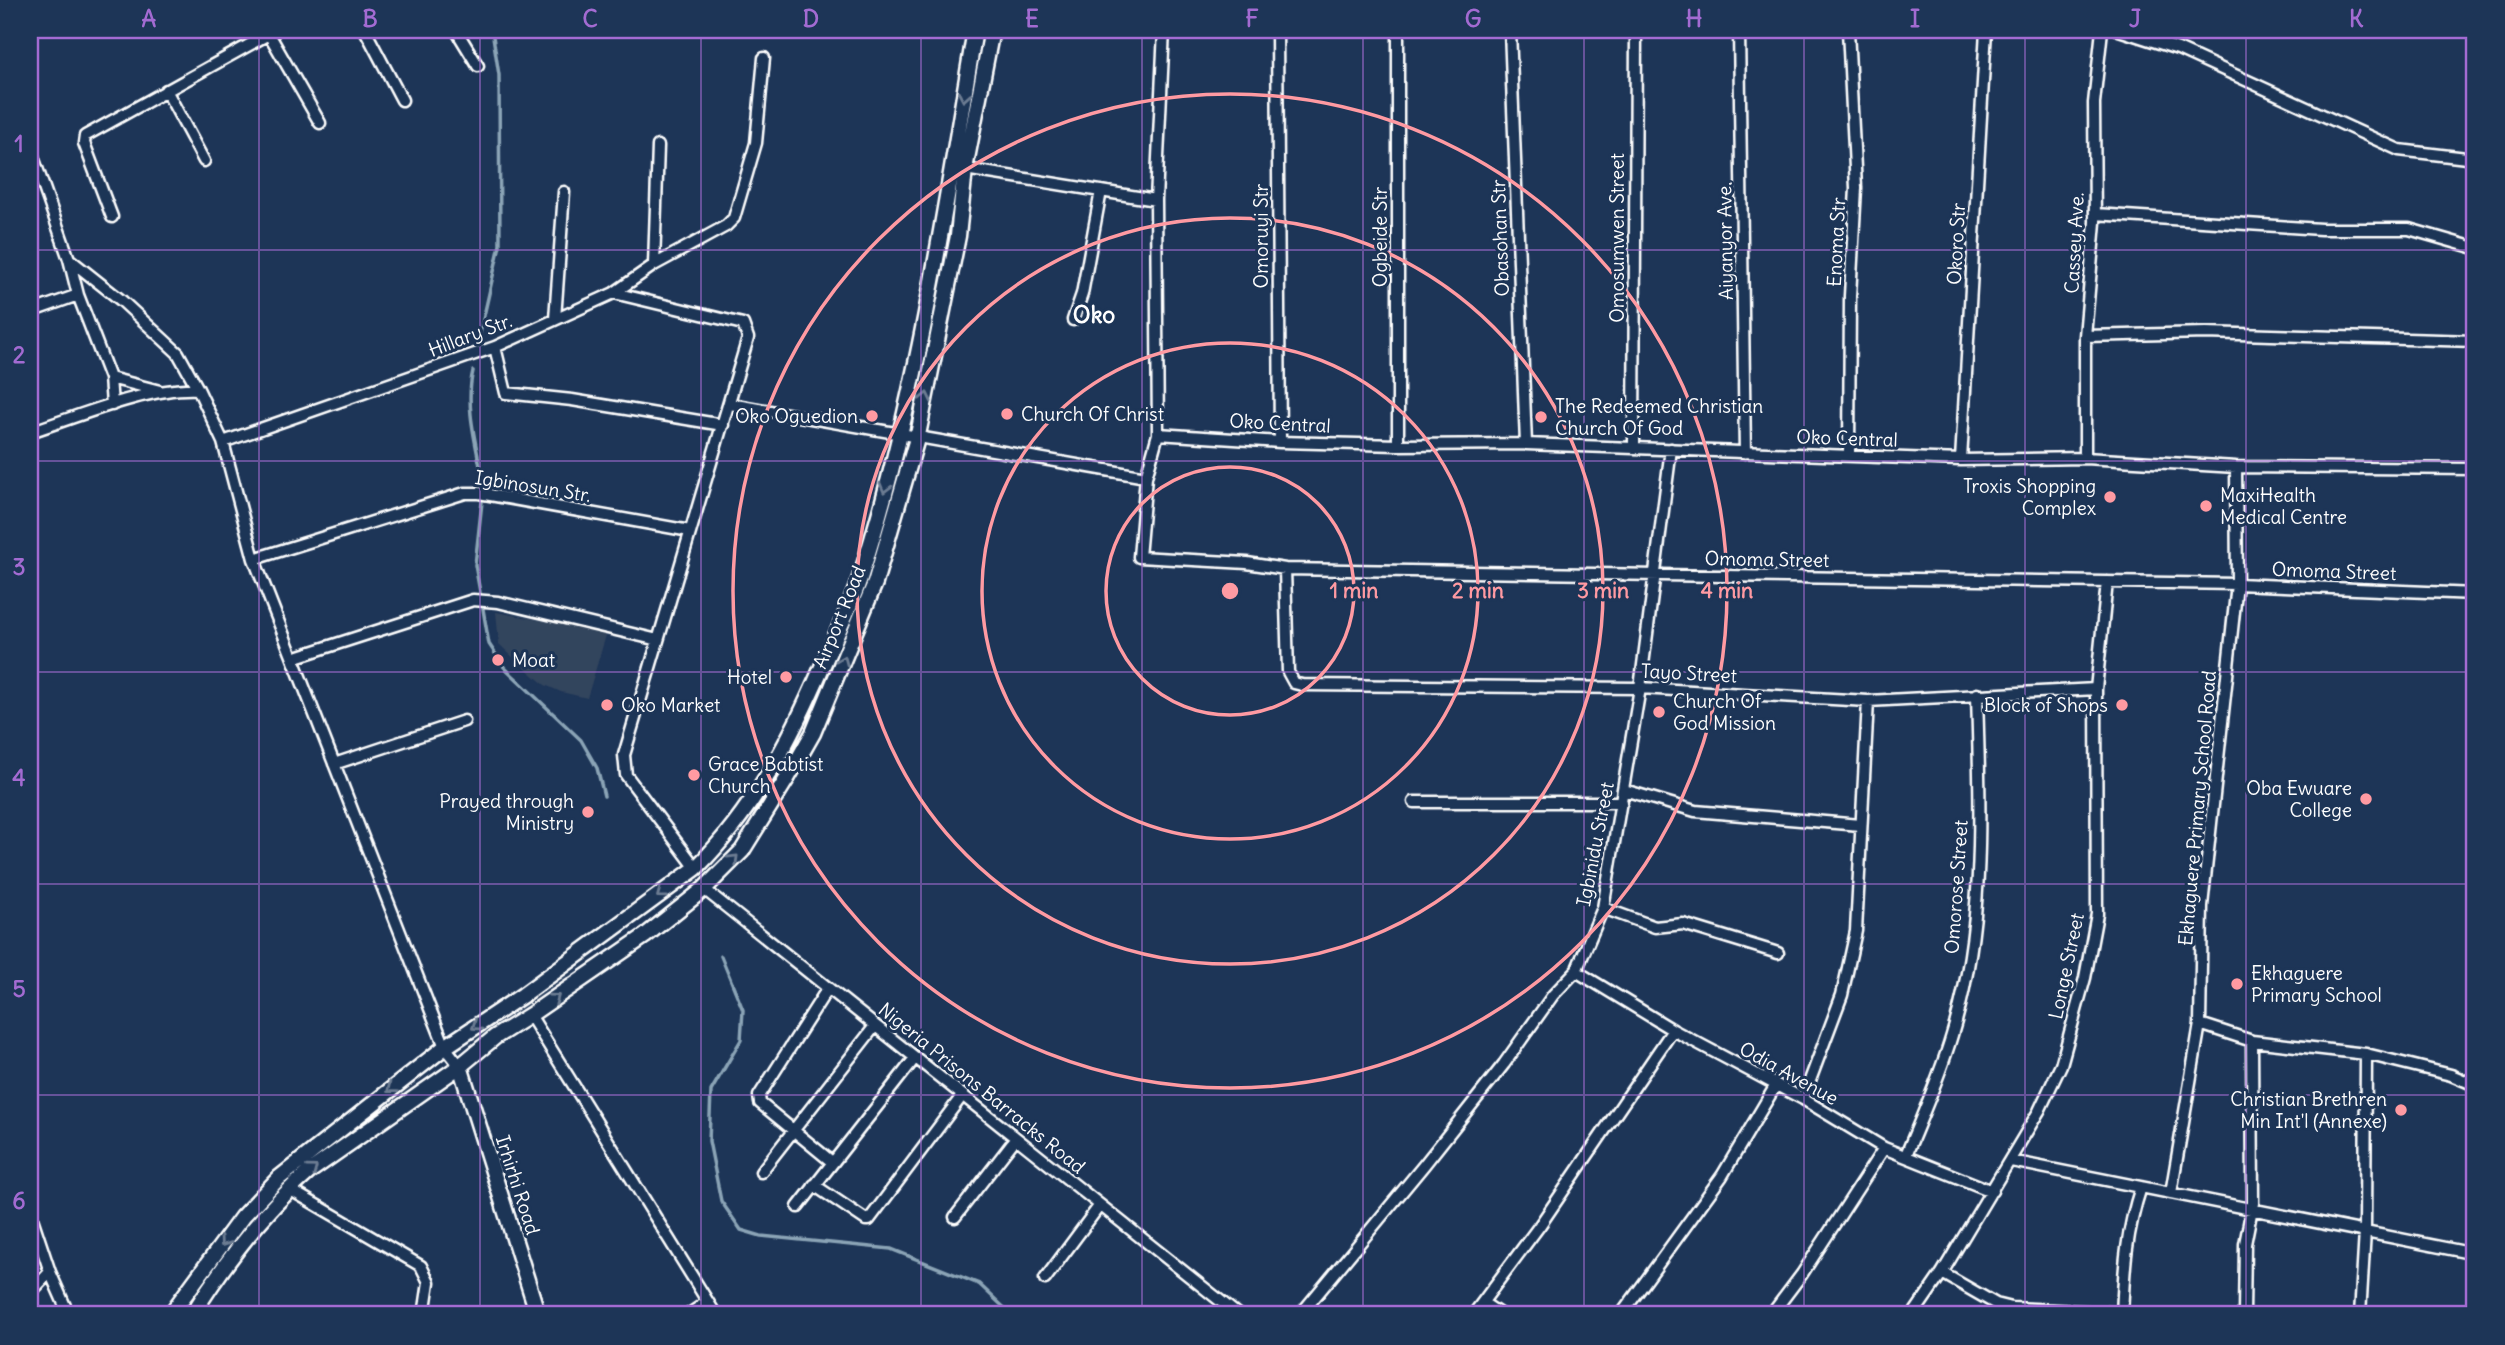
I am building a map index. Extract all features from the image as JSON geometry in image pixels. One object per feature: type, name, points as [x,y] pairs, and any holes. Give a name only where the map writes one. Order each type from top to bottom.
[{"type":"main road","name":"Airport Road","points":[[170,1315],[242,1217],[279,1178],[445,1047],[523,995],[696,868],[721,843],[756,795],[796,726],[861,577],[900,434],[935,260],[975,30]]},
{"type":"main road","name":"Airport Road","points":[[197,1314],[244,1238],[289,1189],[310,1171],[460,1066],[495,1037],[645,936],[704,889],[742,851],[813,733],[875,583],[918,435],[958,236],[965,169],[992,30]]},
{"type":"main road","name":"Irhirhi Road","points":[[460,1066],[538,1315]]},
{"type":"street","points":[[365,30],[402,100]]},
{"type":"street","points":[[456,30],[478,66]]},
{"type":"street","points":[[730,404],[1146,477],[1158,434],[1156,200],[1164,30]]},
{"type":"street","name":"Omoruyi Str","points":[[1277,30],[1280,442]]},
{"type":"street","name":"Ogbeide Str","points":[[1398,30],[1398,445]]},
{"type":"street","name":"Obasohan Str","points":[[1510,30],[1526,444]]},
{"type":"street","name":"Omosumwen Street","points":[[1634,447],[1636,30]]},
{"type":"street","name":"Aiyanyor Ave.","points":[[1739,30],[1745,453]]},
{"type":"street","name":"Enoma Str","points":[[1848,30],[1856,188],[1850,296],[1849,456]]},
{"type":"street","name":"Okoro Str","points":[[1961,460],[1986,30]]},
{"type":"street","name":"Cassey Ave.","points":[[2085,458],[2085,336],[2095,214],[2094,103],[2102,30]]},
{"type":"street","points":[[2119,30],[2178,49],[2399,150],[2475,159]]},
{"type":"street","points":[[112,217],[83,143],[85,136],[273,32],[320,123]]},
{"type":"street","name":"Hillary Str.","points":[[223,442],[495,347],[614,293],[654,265],[726,226],[734,218],[756,143],[764,58]]},
{"type":"street","points":[[166,90],[204,161]]},
{"type":"street","points":[[654,265],[658,146]]},
{"type":"street","points":[[30,148],[69,259],[78,295],[110,378],[112,405]]},
{"type":"street","points":[[965,169],[1156,200]]},
{"type":"street","points":[[30,192],[43,188]]},
{"type":"street","points":[[1073,320],[1082,295],[1101,191]]},
{"type":"street","points":[[555,319],[564,192]]},
{"type":"street","points":[[2095,214],[2321,229],[2409,229],[2475,248]]},
{"type":"street","points":[[69,259],[122,301],[178,353],[198,389],[223,442],[254,559],[445,1047],[460,1066]]},
{"type":"street","points":[[614,293],[743,324],[748,338],[623,765],[626,775],[696,868]]},
{"type":"street","points":[[30,312],[78,295]]},
{"type":"street","points":[[2085,336],[2206,333],[2475,341]]},
{"type":"street","points":[[495,347],[506,393],[572,400],[723,425]]},
{"type":"street","points":[[110,378],[163,392]]},
{"type":"street","points":[[30,432],[112,405],[163,392],[198,389]]},
{"type":"street","name":"Oko Central","points":[[1158,434],[1280,442],[1526,444],[1961,460],[2085,458],[2236,467],[2475,469]]},
{"type":"street","name":"Igbinidu Street","points":[[1300,1315],[1504,1064],[1553,995],[1576,971],[1603,908],[1640,688],[1671,449]]},
{"type":"street","name":"Ekhaguere Primary School Road","points":[[2171,1193],[2200,1024],[2202,906],[2237,584],[2236,467]]},
{"type":"street","name":"Omoma Street","points":[[1146,477],[1139,557],[1247,563],[1285,569],[2237,584],[2475,594]]},
{"type":"street","name":"Igbinosun Str.","points":[[254,559],[465,493],[479,493],[690,531]]},
{"type":"street","name":"Tayo Street","points":[[1285,569],[1288,671],[1294,683],[1301,685],[1640,688],[1868,701],[2096,689]]},
{"type":"street","name":"Longe Street","points":[[1913,1315],[1942,1273],[2039,1111],[2061,1065],[2085,978],[2097,914],[2096,689],[2108,582]]},
{"type":"street","points":[[293,658],[473,600],[498,602],[658,640]]},
{"type":"street","name":"Omorose Street","points":[[1906,1155],[1938,1078],[1953,1033],[1974,933],[1980,799],[1977,694]]},
{"type":"street","points":[[1803,1100],[1842,995],[1856,931],[1868,701]]},
{"type":"street","points":[[334,764],[464,721]]},
{"type":"street","points":[[1624,790],[1695,811],[1860,825]]},
{"type":"street","points":[[1414,802],[1622,802]]},
{"type":"street","name":"Nigeria Prisons Barracks Road","points":[[704,889],[1238,1315]]},
{"type":"street","points":[[1603,908],[1655,927],[1683,924],[1778,953]]},
{"type":"street","name":"Odia Avenue","points":[[1576,971],[1674,1030],[1776,1084],[1884,1148],[1992,1191]]},
{"type":"street","points":[[828,988],[760,1096],[760,1103],[832,1162]]},
{"type":"street","points":[[530,1015],[716,1315]]},
{"type":"street","points":[[2200,1024],[2252,1041],[2366,1054],[2451,1075],[2475,1085]]},
{"type":"street","points":[[761,1172],[875,1026]]},
{"type":"street","points":[[1473,1315],[1540,1225],[1674,1030]]},
{"type":"street","points":[[2244,1315],[2245,1244],[2253,1203],[2252,1041]]},
{"type":"street","points":[[2360,1315],[2365,1232],[2366,1054]]},
{"type":"street","points":[[798,1207],[915,1058]]},
{"type":"street","points":[[1621,1315],[1722,1176],[1776,1084]]},
{"type":"street","points":[[814,1185],[869,1220],[962,1096]]},
{"type":"street","points":[[955,1217],[1016,1138]]},
{"type":"street","points":[[1771,1315],[1802,1274],[1884,1148]]},
{"type":"street","points":[[2011,1161],[2475,1254]]},
{"type":"street","points":[[1942,1273],[1996,1304],[2012,1308],[2123,1314],[2124,1255],[2131,1217],[2141,1187]]},
{"type":"street","points":[[289,1189],[421,1266],[429,1282],[424,1315]]},
{"type":"street","points":[[1045,1279],[1100,1205]]},
{"type":"street","points":[[30,1212],[33,1233],[69,1315]]},
{"type":"street","points":[[30,1293],[50,1272]]},
{"type":"street","points":[[688,1315],[707,1301]]},
{"type":"street","points":[[1483,1303],[1501,1315]]},
{"type":"street","points":[[841,1315],[855,1311],[859,1315]]},
{"type":"shaded area","points":[[496,612],[607,632],[587,698],[545,685],[519,663],[499,644]]},
{"type":"waterway","points":[[478,342],[500,245],[499,75],[492,30]]},
{"type":"waterway","points":[[473,371],[471,414],[484,487]]},
{"type":"waterway","points":[[480,592],[475,565],[482,502]]},
{"type":"waterway","points":[[483,609],[489,644],[504,667],[581,740],[597,768],[604,796]]},
{"type":"waterway","points":[[721,956],[743,1010],[741,1040],[711,1091],[709,1141],[721,1201],[741,1230],[761,1236],[891,1249],[979,1284],[1012,1315]]},
{"type":"place","name":"Church Of Christ","points":[[1007,414]]},
{"type":"place","name":"Oko Oguedion","points":[[872,416]]},
{"type":"place","name":"The Redeemed Christian Church Of God","points":[[1541,417]]},
{"type":"place","name":"Troxis Shopping Complex","points":[[2110,497]]},
{"type":"place","name":"MaxiHealth Medical Centre","points":[[2206,506]]},
{"type":"place","name":"Moat","points":[[498,660]]},
{"type":"place","name":"Hotel","points":[[786,677]]},
{"type":"place","name":"Oko Market","points":[[607,705]]},
{"type":"place","name":"Block of Shops","points":[[2122,705]]},
{"type":"place","name":"Church Of God Mission","points":[[1659,712]]},
{"type":"place","name":"Grace Babtist Church","points":[[694,775]]},
{"type":"place","name":"Oba Ewuare College","points":[[2366,799]]},
{"type":"place","name":"Prayed through Ministry","points":[[588,812]]},
{"type":"place","name":"Ekhaguere Primary School","points":[[2237,984]]},
{"type":"place","name":"Christian Brethren Min Int'l (Annexe)","points":[[2401,1110]]},
{"type":"district","name":"Oko","points":[[1094,314]]}]
